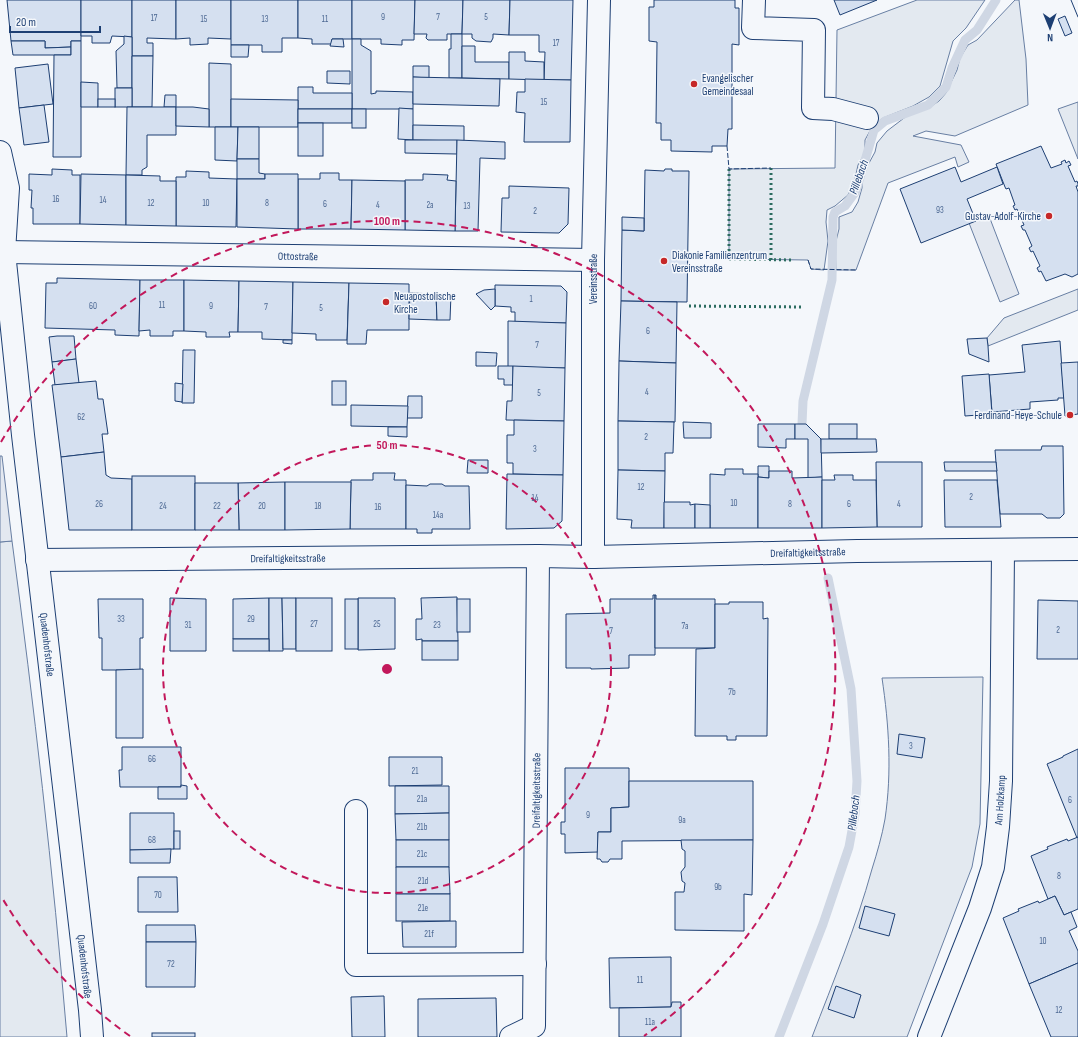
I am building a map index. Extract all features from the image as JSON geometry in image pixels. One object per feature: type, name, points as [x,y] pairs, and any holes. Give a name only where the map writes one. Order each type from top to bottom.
[{"type":"street","name":"Vereinsstraße","points":[[593,557],[593,260],[598,0]]},
{"type":"street","points":[[754,0],[753,28],[814,30],[813,108],[833,109],[867,118]]},
{"type":"street","name":"Quadenhofstraße","points":[[0,152],[8,188],[2,247],[37,560],[89,995],[92,1037]]},
{"type":"street","name":"Ottostraße","points":[[2,247],[593,260]]},
{"type":"street","name":"Dreifaltigkeitsstraße","points":[[37,560],[538,556],[593,557],[857,551],[1078,549]]},
{"type":"street","name":"Am Holzkamp","points":[[929,1037],[980,908],[993,868],[998,827],[1001,780],[1003,550]]},
{"type":"street","name":"Dreifaltigkeitsstraße","points":[[511,1037],[534,1026],[538,556]]},
{"type":"street","points":[[356,811],[356,965],[535,964]]},
{"type":"shaded area","points":[[917,0],[985,0],[966,28],[953,41],[940,86],[929,97],[913,106],[883,118],[872,127],[865,140],[865,153],[858,165],[854,183],[848,195],[835,206],[827,210],[826,222],[828,241],[824,270],[811,269],[808,260],[729,259],[729,169],[835,168],[837,30]]},
{"type":"shaded area","points":[[1015,0],[1019,0],[1026,59],[1028,105],[955,136],[926,131],[913,136],[961,145],[969,162],[958,167],[955,157],[888,183],[856,270],[836,270],[835,245],[839,229],[839,217],[852,212],[858,202],[862,188],[862,176],[875,152],[877,143],[887,131],[908,115],[930,107],[939,101],[946,93],[957,70],[960,58],[968,45],[977,40]]},
{"type":"shaded area","points":[[1078,102],[1078,159],[1058,109]]},
{"type":"shaded area","points":[[989,216],[1019,294],[1000,302],[969,223]]},
{"type":"shaded area","points":[[1078,289],[1078,310],[988,346],[987,338],[1004,318]]},
{"type":"shaded area","points":[[0,456],[2,456],[12,541],[0,542]]},
{"type":"shaded area","points":[[12,541],[28,665],[56,913],[67,1037],[0,1037],[0,542]]},
{"type":"shaded area","points":[[983,677],[980,824],[972,867],[907,1037],[812,1037],[859,912],[878,851],[884,825],[887,801],[889,748],[882,678]]},
{"type":"building","points":[[7,0],[81,0],[81,41],[71,41],[71,47],[45,48],[45,41],[11,41]]},
{"type":"building","points":[[81,0],[132,0],[132,37],[112,36],[110,43],[92,43],[92,36],[81,36]]},
{"type":"building","points":[[132,0],[176,0],[176,39],[147,38],[147,43],[153,43],[153,56],[132,56]]},
{"type":"building","points":[[176,0],[231,0],[231,39],[208,38],[208,44],[190,45],[190,38],[176,39]]},
{"type":"building","points":[[231,0],[298,0],[298,38],[282,38],[282,52],[262,52],[262,45],[231,45]]},
{"type":"building","points":[[298,0],[352,0],[352,39],[332,39],[332,44],[312,44],[312,39],[298,38]]},
{"type":"building","points":[[352,0],[415,0],[414,40],[402,40],[402,45],[381,44],[381,39],[352,39]]},
{"type":"building","points":[[415,0],[463,0],[462,34],[447,34],[447,40],[428,40],[426,38],[427,34],[414,34]]},
{"type":"building","points":[[463,0],[510,0],[509,35],[493,34],[491,42],[476,41],[472,38],[472,34],[462,34]]},
{"type":"building","points":[[510,0],[573,0],[571,80],[544,80],[545,52],[539,52],[539,35],[509,35]]},
{"type":"building","name":"Evangelischer Gemeindesaal","points":[[654,0],[735,0],[735,8],[739,8],[739,45],[732,44],[732,129],[728,129],[727,146],[712,146],[712,152],[671,151],[671,140],[661,140],[661,123],[656,123],[657,42],[649,41],[649,7],[654,7]]},
{"type":"building","points":[[834,0],[877,0],[840,15]]},
{"type":"building","points":[[1065,16],[1072,33],[1065,36],[1058,19]]},
{"type":"building","points":[[451,34],[462,34],[462,78],[449,78],[449,49],[451,49]]},
{"type":"building","points":[[124,36],[132,37],[132,88],[117,88],[116,51],[124,44]]},
{"type":"building","points":[[332,39],[343,39],[344,47],[330,46]]},
{"type":"building","points":[[352,39],[361,39],[361,45],[371,51],[371,94],[376,93],[376,91],[413,92],[413,109],[352,109]]},
{"type":"building","points":[[11,41],[45,41],[45,48],[71,47],[71,55],[13,55]]},
{"type":"building","points":[[71,41],[81,41],[81,157],[53,157],[54,55],[71,55]]},
{"type":"building","points":[[231,45],[249,45],[248,57],[231,57]]},
{"type":"building","points":[[462,46],[475,46],[475,62],[509,62],[509,79],[462,78]]},
{"type":"building","points":[[509,52],[525,52],[525,61],[544,62],[544,80],[509,79]]},
{"type":"building","points":[[132,56],[153,56],[152,107],[132,107]]},
{"type":"building","points":[[209,63],[231,64],[231,127],[209,127]]},
{"type":"building","points":[[48,64],[53,104],[19,108],[15,68]]},
{"type":"building","points":[[413,66],[429,66],[429,78],[413,77]]},
{"type":"building","points":[[327,71],[350,71],[350,84],[327,83]]},
{"type":"building","points":[[413,77],[500,79],[499,106],[413,104]]},
{"type":"building","points":[[525,79],[571,80],[570,142],[524,142],[525,113],[516,112],[517,92],[525,92]]},
{"type":"building","points":[[81,82],[98,83],[98,107],[81,107]]},
{"type":"building","points":[[298,87],[313,87],[313,93],[352,93],[352,109],[298,109]]},
{"type":"building","points":[[115,88],[132,88],[132,107],[115,107]]},
{"type":"building","points":[[165,95],[176,95],[176,107],[164,107]]},
{"type":"building","points":[[98,99],[115,99],[115,107],[98,107]]},
{"type":"building","points":[[231,99],[298,100],[298,127],[231,127]]},
{"type":"building","points":[[44,105],[49,142],[24,145],[19,108]]},
{"type":"building","points":[[127,107],[176,107],[176,135],[147,135],[147,167],[142,170],[142,175],[126,175]]},
{"type":"building","points":[[176,107],[209,109],[209,127],[176,126]]},
{"type":"building","points":[[399,108],[413,109],[413,140],[398,139]]},
{"type":"building","points":[[298,109],[352,109],[352,123],[298,123]]},
{"type":"building","points":[[352,109],[366,109],[366,128],[352,128]]},
{"type":"building","points":[[298,123],[323,123],[323,156],[298,156]]},
{"type":"building","points":[[413,125],[464,126],[464,141],[413,140]]},
{"type":"building","points":[[215,127],[238,127],[237,161],[215,160]]},
{"type":"building","points":[[238,127],[259,127],[259,159],[237,159]]},
{"type":"building","points":[[405,140],[457,140],[457,154],[405,153]]},
{"type":"building","points":[[457,140],[505,142],[505,159],[480,158],[478,231],[455,231]]},
{"type":"building","name":"Gustav-Adolf-Kirche","points":[[1041,146],[1051,168],[1062,164],[1061,162],[1065,160],[1066,163],[1069,161],[1071,165],[1068,166],[1075,182],[1077,181],[1078,184],[1078,186],[1076,186],[1078,192],[1078,274],[1072,277],[1065,274],[1046,281],[1041,271],[1039,272],[1037,268],[1040,266],[1033,251],[1031,252],[1029,248],[1032,246],[1025,230],[1023,230],[1021,226],[1024,225],[1017,209],[1015,210],[1013,206],[1015,205],[1009,188],[1006,189],[996,164]]},
{"type":"building","points":[[237,159],[259,159],[259,173],[265,174],[265,179],[237,179]]},
{"type":"building","points":[[955,167],[961,182],[997,167],[1003,184],[967,199],[976,221],[921,243],[900,189]]},
{"type":"building","points":[[52,169],[72,170],[72,175],[80,175],[80,224],[33,224],[33,208],[31,208],[32,190],[29,190],[29,174],[52,175]]},
{"type":"building","points":[[665,169],[672,169],[672,171],[689,171],[687,302],[621,301],[622,230],[644,231],[645,170],[664,171]]},
{"type":"building","points":[[186,171],[209,172],[209,178],[237,179],[236,227],[176,226],[176,177],[186,177]]},
{"type":"building","points":[[320,173],[339,173],[339,180],[352,180],[351,229],[298,229],[298,179],[320,179]]},
{"type":"building","points":[[81,174],[126,175],[126,225],[80,224]]},
{"type":"building","points":[[265,174],[298,174],[298,229],[237,227],[237,179],[265,179]]},
{"type":"building","points":[[423,174],[448,175],[447,180],[456,181],[455,231],[405,230],[405,180],[423,180]]},
{"type":"building","points":[[126,175],[160,176],[160,181],[176,181],[176,226],[126,225]]},
{"type":"building","points":[[352,180],[405,181],[405,230],[351,229]]},
{"type":"building","points":[[509,186],[569,188],[568,224],[559,233],[501,232],[502,198],[509,198]]},
{"type":"building","points":[[622,217],[644,218],[644,231],[622,230]]},
{"type":"building","points":[[57,278],[140,280],[139,336],[115,335],[115,330],[45,328],[46,283],[57,283]]},
{"type":"building","points":[[140,280],[184,280],[184,331],[173,331],[173,336],[150,336],[150,330],[139,331]]},
{"type":"building","points":[[184,280],[239,281],[238,332],[229,332],[230,337],[206,337],[206,332],[184,331]]},
{"type":"building","points":[[239,281],[293,282],[292,340],[262,339],[262,332],[238,332]]},
{"type":"building","points":[[293,282],[349,283],[347,340],[316,340],[316,334],[292,333]]},
{"type":"building","points":[[349,283],[409,284],[409,330],[367,330],[366,344],[347,344]]},
{"type":"building","points":[[495,285],[561,286],[567,292],[566,323],[515,322],[515,312],[511,312],[511,307],[495,306]]},
{"type":"building","points":[[495,289],[495,306],[491,310],[476,294],[484,290]]},
{"type":"building","points":[[410,293],[436,294],[437,320],[409,319]]},
{"type":"building","points":[[436,294],[451,294],[450,320],[437,320]]},
{"type":"building","points":[[621,301],[677,302],[676,363],[619,361]]},
{"type":"building","points":[[508,321],[566,323],[565,368],[508,367]]},
{"type":"building","points":[[74,336],[76,359],[52,362],[49,337]]},
{"type":"building","points":[[987,338],[989,362],[969,354],[967,339]]},
{"type":"building","points":[[283,340],[292,340],[292,344],[283,343]]},
{"type":"building","points":[[1060,341],[1064,398],[1058,398],[1058,400],[1030,402],[1030,409],[992,412],[989,375],[1025,372],[1022,345]]},
{"type":"building","points":[[183,350],[195,350],[194,403],[182,403]]},
{"type":"building","points":[[476,352],[497,353],[496,366],[476,366]]},
{"type":"building","points":[[76,359],[79,383],[55,385],[52,362]]},
{"type":"building","points":[[619,361],[676,363],[675,422],[618,421]]},
{"type":"building","points":[[1078,362],[1078,414],[1065,416],[1061,363]]},
{"type":"building","points":[[498,366],[513,366],[513,385],[504,385],[504,379],[498,379]]},
{"type":"building","points":[[513,366],[565,368],[564,421],[506,420],[507,401],[512,401]]},
{"type":"building","points":[[989,374],[992,414],[965,416],[962,376]]},
{"type":"building","points":[[96,381],[98,399],[103,399],[108,434],[102,434],[104,452],[61,457],[52,385]]},
{"type":"building","points":[[332,381],[346,381],[346,405],[332,405]]},
{"type":"building","points":[[175,383],[183,384],[182,402],[175,401]]},
{"type":"building","points":[[408,396],[422,396],[422,418],[407,418]]},
{"type":"building","points":[[351,405],[408,406],[407,427],[351,426]]},
{"type":"building","points":[[514,420],[564,421],[563,475],[513,474],[513,463],[507,463],[507,435],[514,435]]},
{"type":"building","points":[[618,421],[674,422],[673,453],[665,453],[665,471],[618,470]]},
{"type":"building","points":[[683,422],[711,423],[711,438],[684,438]]},
{"type":"building","points":[[758,424],[795,424],[795,439],[786,439],[786,448],[758,447]]},
{"type":"building","points":[[795,424],[806,424],[821,439],[822,477],[808,478],[808,439],[795,439]]},
{"type":"building","points":[[829,424],[857,424],[857,439],[829,439]]},
{"type":"building","points":[[388,427],[407,427],[407,437],[388,436]]},
{"type":"building","points":[[821,439],[876,439],[877,452],[821,453]]},
{"type":"building","points":[[1042,446],[1063,446],[1064,514],[1060,518],[1047,518],[1042,514],[1000,514],[995,450],[1041,450]]},
{"type":"building","points":[[104,452],[106,475],[111,478],[132,479],[132,530],[69,530],[61,457]]},
{"type":"building","points":[[468,460],[488,460],[488,473],[467,473]]},
{"type":"building","points":[[876,462],[922,462],[922,527],[877,527]]},
{"type":"building","points":[[944,462],[996,462],[997,471],[945,471]]},
{"type":"building","points":[[758,466],[769,466],[769,478],[758,477]]},
{"type":"building","points":[[725,469],[743,469],[743,474],[758,474],[758,528],[710,528],[710,474],[725,475]]},
{"type":"building","points":[[618,470],[665,471],[664,528],[631,528],[632,520],[617,519]]},
{"type":"building","points":[[769,471],[792,471],[792,478],[822,477],[822,528],[758,528],[758,477],[769,478]]},
{"type":"building","points":[[373,473],[395,473],[394,480],[406,480],[406,529],[350,529],[351,480],[373,480]]},
{"type":"building","points":[[507,474],[563,475],[562,521],[554,528],[506,529]]},
{"type":"building","points":[[834,475],[853,475],[853,480],[876,480],[877,527],[822,528],[822,480],[835,480]]},
{"type":"building","points":[[132,476],[195,476],[195,530],[132,530]]},
{"type":"building","points":[[944,480],[997,480],[1001,527],[945,527]]},
{"type":"building","points":[[285,482],[285,530],[239,530],[238,483]]},
{"type":"building","points":[[285,482],[351,482],[350,529],[285,530]]},
{"type":"building","points":[[195,483],[238,483],[239,530],[195,530]]},
{"type":"building","points":[[430,484],[442,484],[445,486],[469,486],[470,529],[432,529],[432,533],[417,533],[417,529],[406,529],[406,485],[427,486]]},
{"type":"building","points":[[664,502],[690,502],[690,505],[695,504],[695,528],[664,528]]},
{"type":"building","points":[[695,504],[710,505],[710,528],[695,528]]},
{"type":"building","points":[[653,595],[655,595],[655,655],[629,655],[629,668],[566,668],[566,614],[610,613],[610,599],[653,599]]},
{"type":"building","points":[[655,595],[656,599],[715,599],[715,648],[655,648]]},
{"type":"building","points":[[457,597],[458,641],[416,640],[416,619],[422,619],[421,598]]},
{"type":"building","points":[[170,598],[206,599],[206,651],[170,651]]},
{"type":"building","points":[[269,598],[269,639],[233,639],[233,599]]},
{"type":"building","points":[[269,598],[282,598],[283,651],[269,651]]},
{"type":"building","points":[[282,598],[296,598],[296,649],[283,649]]},
{"type":"building","points":[[296,598],[332,598],[332,651],[296,651]]},
{"type":"building","points":[[358,598],[395,598],[395,649],[358,650]]},
{"type":"building","points":[[98,599],[143,599],[143,638],[140,638],[140,670],[102,670],[102,638],[99,638]]},
{"type":"building","points":[[345,599],[358,599],[358,649],[345,649]]},
{"type":"building","points":[[457,599],[470,599],[470,632],[457,632]]},
{"type":"building","points":[[1038,600],[1078,601],[1078,659],[1037,659]]},
{"type":"building","points":[[729,602],[763,602],[763,619],[768,618],[767,736],[736,736],[736,740],[727,740],[727,736],[695,736],[696,649],[715,648],[715,604],[729,604]]},
{"type":"building","points":[[233,639],[269,639],[269,651],[233,651]]},
{"type":"building","points":[[422,641],[458,641],[458,660],[422,660]]},
{"type":"building","points":[[143,669],[143,738],[116,738],[116,670]]},
{"type":"building","points":[[899,734],[925,738],[922,758],[897,754]]},
{"type":"building","points":[[122,747],[181,747],[181,787],[120,787],[119,770],[122,770]]},
{"type":"building","points":[[1078,749],[1078,837],[1077,838],[1047,764]]},
{"type":"building","points":[[389,757],[442,757],[442,785],[389,786]]},
{"type":"building","points":[[565,768],[629,768],[629,807],[611,808],[611,832],[598,832],[598,852],[565,853],[565,834],[561,834],[561,822],[565,822]]},
{"type":"building","points":[[629,781],[753,781],[753,840],[622,841],[622,859],[610,859],[608,862],[602,862],[600,859],[597,859],[598,832],[611,832],[611,808],[629,807]]},
{"type":"building","points":[[181,785],[187,786],[187,799],[158,799],[158,787],[181,787]]},
{"type":"building","points":[[395,786],[449,786],[449,813],[395,814]]},
{"type":"building","points":[[130,813],[174,813],[174,849],[130,850]]},
{"type":"building","points":[[449,813],[449,840],[396,840],[395,814]]},
{"type":"building","points":[[174,831],[180,831],[180,849],[174,849]]},
{"type":"building","points":[[1078,837],[1078,909],[1064,915],[1055,896],[1048,899],[1031,856],[1048,849],[1047,847],[1067,839],[1068,841]]},
{"type":"building","points":[[396,840],[449,840],[449,867],[396,867]]},
{"type":"building","points":[[681,840],[753,840],[752,895],[744,894],[744,931],[675,930],[675,892],[684,892],[685,883],[682,881],[681,872],[685,867],[685,851],[682,849]]},
{"type":"building","points":[[171,849],[170,863],[130,863],[130,850]]},
{"type":"building","points":[[396,867],[449,867],[450,894],[396,894]]},
{"type":"building","points":[[138,877],[177,877],[178,912],[138,912]]},
{"type":"building","points":[[396,894],[450,894],[450,921],[396,921]]},
{"type":"building","points":[[1055,896],[1064,915],[1071,912],[1077,927],[1069,931],[1078,951],[1078,963],[1029,984],[1003,918],[1019,911],[1018,909],[1038,901],[1039,903]]},
{"type":"building","points":[[865,906],[895,914],[889,936],[859,928]]},
{"type":"building","points":[[456,921],[456,947],[403,947],[402,922]]},
{"type":"building","points":[[146,925],[195,925],[196,942],[146,942]]},
{"type":"building","points":[[146,942],[196,942],[195,987],[146,987]]},
{"type":"building","points":[[671,957],[671,1007],[610,1008],[609,958]]},
{"type":"building","points":[[1078,963],[1078,1037],[1051,1037],[1029,984]]},
{"type":"building","points":[[836,986],[861,995],[854,1018],[828,1009]]},
{"type":"building","points":[[384,996],[385,1037],[352,1037],[351,997]]},
{"type":"building","points":[[496,998],[497,1037],[418,1037],[418,999]]},
{"type":"building","points":[[672,1002],[681,1002],[681,1037],[619,1037],[619,1008],[671,1007]]},
{"type":"building","points":[[152,1033],[195,1033],[195,1037],[152,1037]]},
{"type":"waterway","name":"Pillebach","points":[[802,424],[803,401],[832,280],[833,217],[835,212],[845,206],[856,191],[874,130],[885,121],[928,105],[946,87],[952,68],[965,40],[977,30],[996,0]]},
{"type":"waterway","name":"Pillebach","points":[[779,1037],[823,924],[849,847],[855,814],[857,781],[851,689],[828,578]]},
{"type":"tram line","points":[[1071,0],[1078,17]]},
{"type":"hedge","points":[[771,168],[771,260]]},
{"type":"hedge","points":[[729,169],[729,259],[793,260]]},
{"type":"hedge","points":[[689,306],[804,307]]},
{"type":"fence","points":[[727,146],[729,169],[771,168]]},
{"type":"fence","points":[[808,260],[811,269],[856,270]]},
{"type":"place","name":"Evangelischer Gemeindesaal","points":[[694,84]]},
{"type":"place","name":"Gustav-Adolf-Kirche","points":[[1049,216]]},
{"type":"place","name":"Diakonie Familienzentrum Vereinsstraße","points":[[664,261]]},
{"type":"place","name":"Neuapostolische Kirche","points":[[386,302]]},
{"type":"place","name":"Ferdinand-Heye-Schule","points":[[1070,415]]}]
